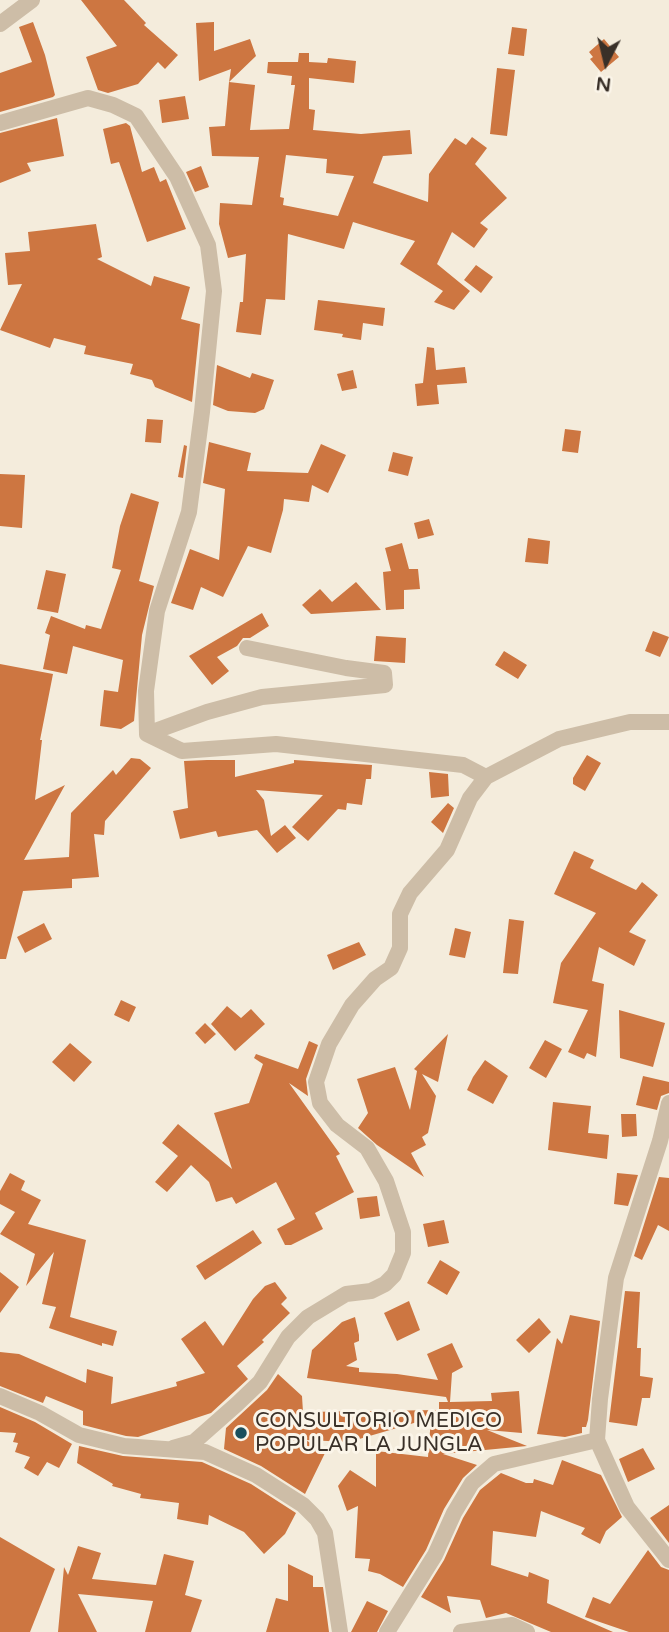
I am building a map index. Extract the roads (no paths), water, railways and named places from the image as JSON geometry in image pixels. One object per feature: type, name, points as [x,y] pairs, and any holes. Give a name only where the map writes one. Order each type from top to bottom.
[{"type":"street","points":[[0,24],[32,0]]},
{"type":"street","points":[[0,123],[88,98],[136,116],[177,177],[208,245],[214,291],[189,512],[157,611],[146,691],[147,734]]},
{"type":"street","points":[[147,734],[207,712],[262,697],[385,685],[384,673],[247,648]]},
{"type":"street","points":[[173,1448],[194,1443],[260,1382],[288,1337],[308,1317],[346,1294],[372,1291],[394,1275],[403,1253],[403,1231],[386,1181],[367,1148],[337,1125],[320,1103],[316,1082],[329,1044],[352,1004],[375,979],[391,968],[400,948],[400,914],[410,892],[447,850],[470,798],[486,778],[559,739],[630,722],[669,722]]},
{"type":"street","points":[[147,734],[182,751],[276,744],[463,765],[486,778]]},
{"type":"street","points":[[669,1104],[660,1141],[616,1278],[597,1440],[627,1507],[669,1560]]},
{"type":"street","points":[[0,1396],[40,1413],[79,1435],[124,1446],[205,1452],[256,1475],[303,1505],[326,1533],[340,1632]]},
{"type":"street","points":[[387,1632],[435,1555],[454,1513],[472,1483],[494,1464],[597,1440]]},
{"type":"street","points":[[461,1632],[512,1625],[527,1632]]},
{"type":"place","name":"CONSULTORIO MEDICO POPULAR LA JUNGLA","points":[[241,1433]]}]
